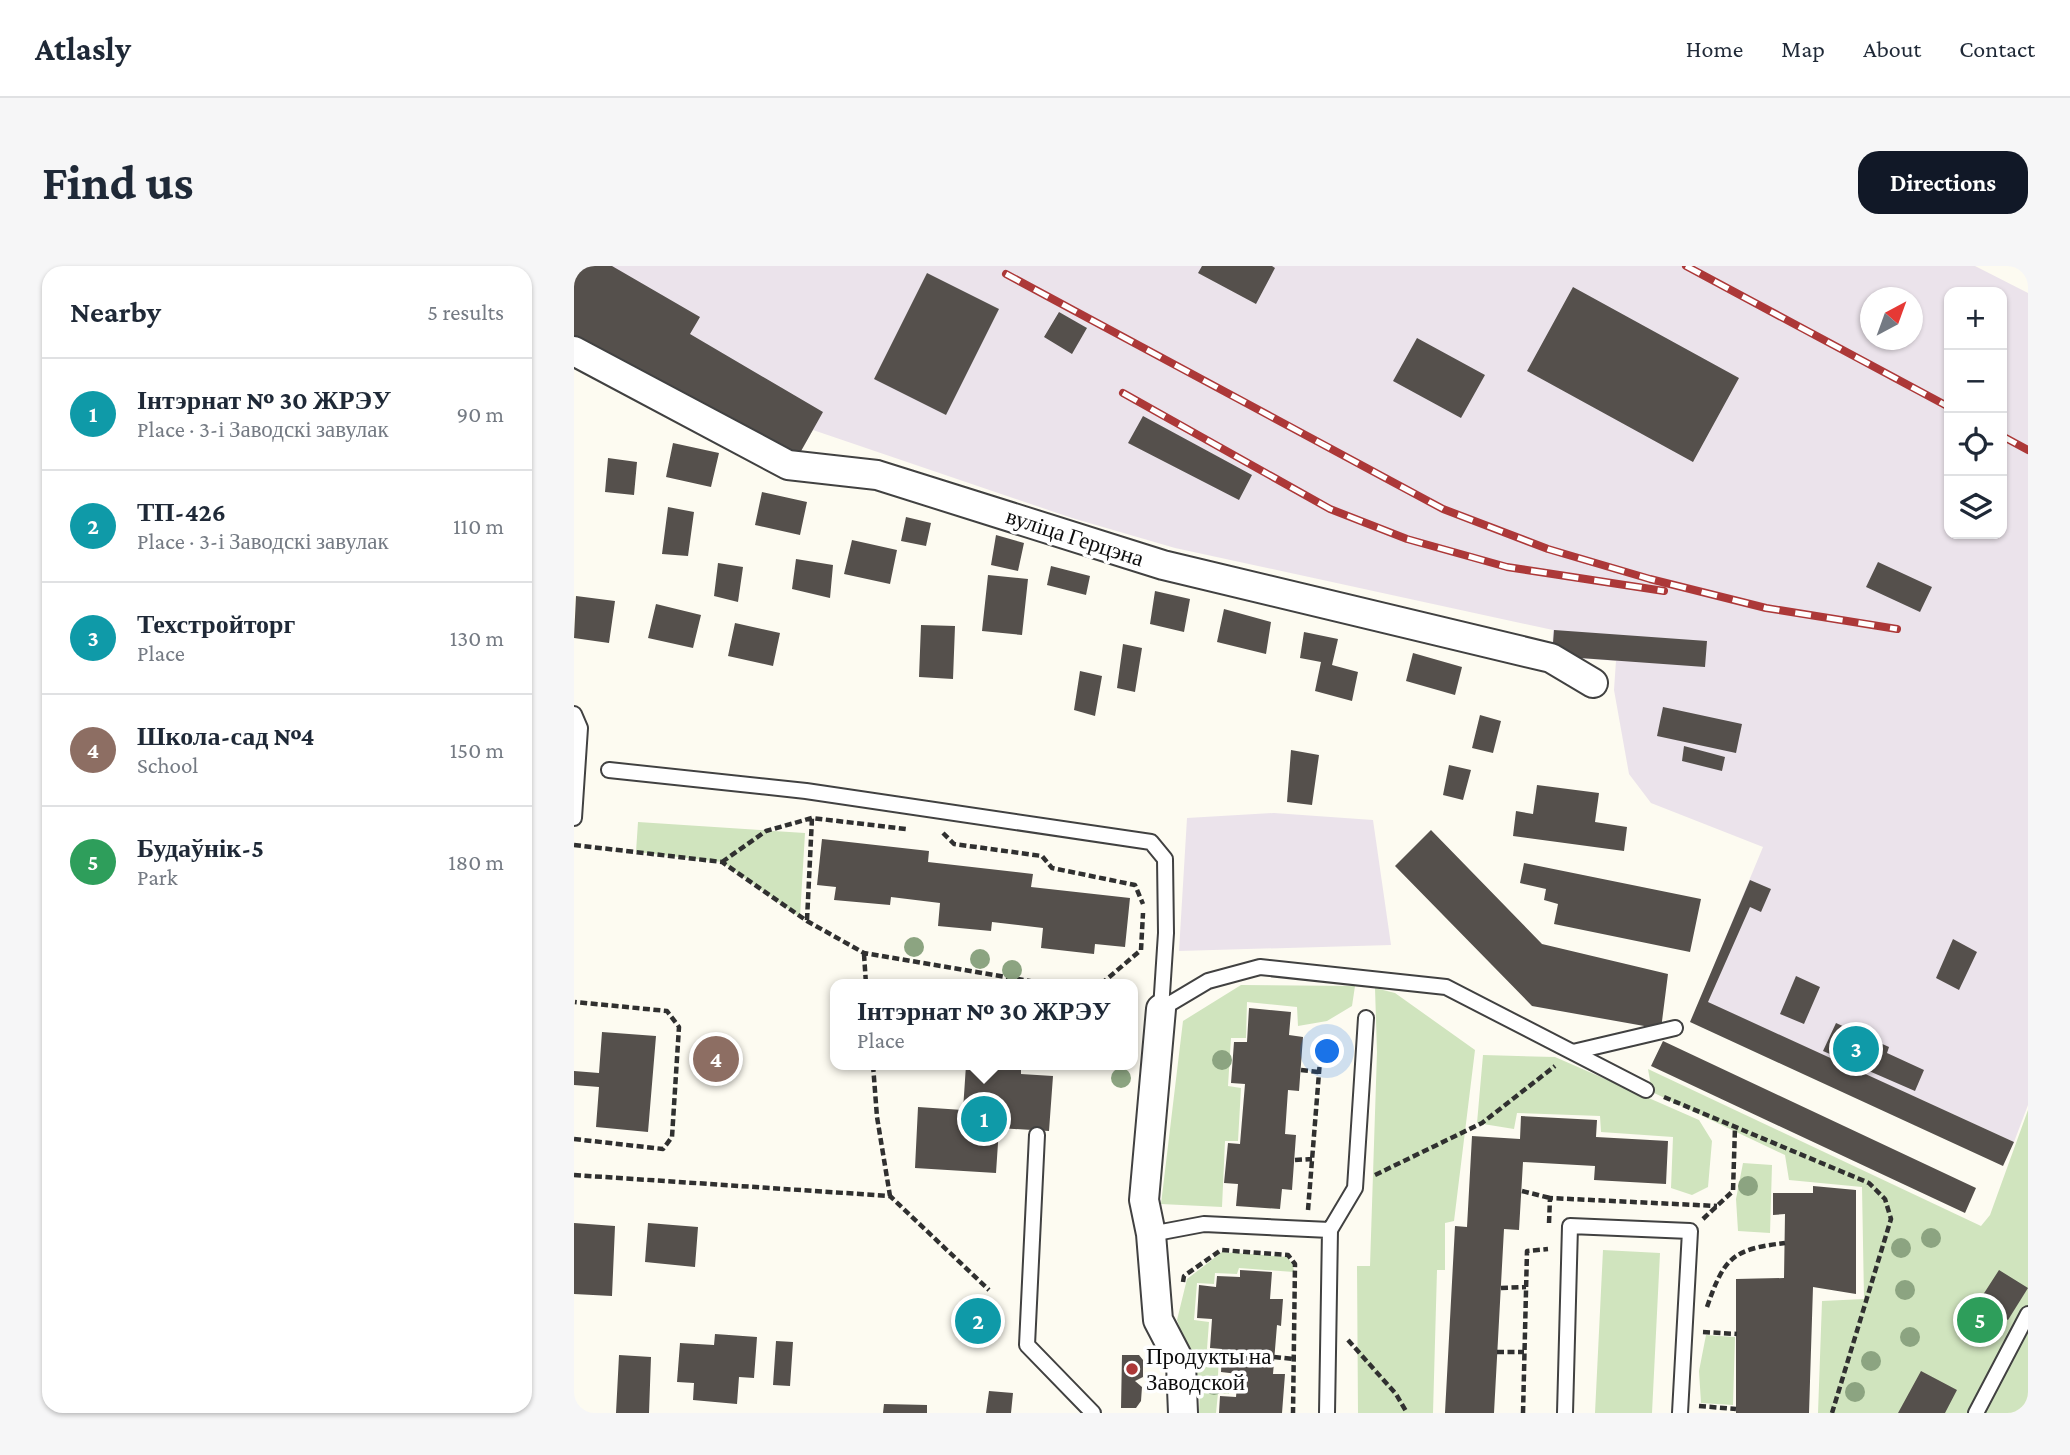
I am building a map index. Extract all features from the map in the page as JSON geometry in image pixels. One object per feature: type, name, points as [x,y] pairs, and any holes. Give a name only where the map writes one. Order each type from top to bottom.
[{"type":"street","name":"вуліца Герцэна","points":[[574,351],[788,465],[877,475],[1163,565],[1551,658],[1592,683]]},
{"type":"street","points":[[1161,1009],[1144,1200],[1151,1234],[1158,1320],[1181,1364],[1183,1413]]},
{"type":"lane","points":[[574,714],[580,727],[574,818]]},
{"type":"lane","points":[[609,770],[806,791],[1152,842],[1165,859],[1166,933],[1161,1009]]},
{"type":"lane","points":[[1161,1009],[1208,981],[1260,967],[1446,987],[1646,1090]]},
{"type":"lane","points":[[1327,1413],[1331,1321],[1330,1230],[1356,1184],[1366,1018]]},
{"type":"lane","points":[[1573,1052],[1675,1028]]},
{"type":"lane","points":[[1037,1135],[1027,1345],[1093,1413]]},
{"type":"lane","points":[[1151,1234],[1204,1224],[1330,1230]]},
{"type":"lane","points":[[1565,1413],[1570,1226],[1690,1231],[1680,1413]]},
{"type":"lane","points":[[1976,1413],[2028,1314]]},
{"type":"path","points":[[807,921],[812,818]]},
{"type":"path","points":[[722,862],[766,831],[812,818],[917,830]]},
{"type":"path","points":[[930,832],[943,833],[954,844],[1042,856],[1052,868],[1135,885],[1143,903],[1141,950],[1107,979]]},
{"type":"path","points":[[574,845],[722,862],[807,921],[864,954],[1016,979]]},
{"type":"path","points":[[864,954],[866,979]]},
{"type":"path","points":[[574,1139],[663,1149],[673,1138],[679,1027],[667,1011],[575,1002]]},
{"type":"path","points":[[1307,1228],[1321,1048]]},
{"type":"path","points":[[1356,1184],[1482,1123],[1573,1052]]},
{"type":"path","points":[[873,1070],[877,1117],[890,1196],[989,1290]]},
{"type":"path","points":[[1301,1070],[1319,1072]]},
{"type":"path","points":[[1646,1090],[1869,1183],[1885,1199],[1891,1219],[1832,1413]]},
{"type":"path","points":[[1690,1231],[1733,1191],[1735,1127]]},
{"type":"path","points":[[1295,1160],[1312,1159]]},
{"type":"path","points":[[574,1175],[890,1196]]},
{"type":"path","points":[[1522,1191],[1550,1198]]},
{"type":"path","points":[[1698,1344],[1699,1331],[1720,1271],[1749,1247],[1785,1243]]},
{"type":"path","points":[[1181,1288],[1184,1276],[1221,1250],[1288,1255],[1295,1264],[1293,1413]]},
{"type":"path","points":[[1501,1288],[1526,1287]]},
{"type":"path","points":[[1331,1321],[1396,1394],[1407,1413]]},
{"type":"path","points":[[1699,1331],[1737,1334]]},
{"type":"path","points":[[1497,1352],[1524,1352]]},
{"type":"path","points":[[1274,1357],[1293,1359]]},
{"type":"path","points":[[1697,1394],[1696,1406],[1736,1409]]},
{"type":"shaded area","points":[[574,266],[1975,266],[2028,293],[2028,1105],[2014,1142],[1700,999],[1763,847],[1651,803],[1629,774],[1614,690],[1616,661],[1552,656],[1553,630],[1175,548],[1072,518],[813,430],[796,460]]},
{"type":"shaded area","points":[[1274,813],[1373,820],[1391,945],[1179,951],[1187,818]]},
{"type":"green space","points":[[638,822],[805,833],[800,917],[722,862],[636,852]]},
{"type":"green space","points":[[1241,985],[1355,986],[1352,1006],[1327,1021],[1298,1026],[1297,1007],[1247,1002],[1246,1038],[1231,1038],[1228,1086],[1241,1088],[1238,1141],[1225,1141],[1222,1207],[1161,1204],[1183,1021]]},
{"type":"green space","points":[[1375,988],[1395,993],[1475,1050],[1454,1221],[1445,1223],[1445,1270],[1437,1270],[1433,1413],[1358,1413],[1357,1266],[1370,1266],[1377,1052]]},
{"type":"green space","points":[[1483,1055],[1555,1057],[1699,1120],[1712,1141],[1708,1187],[1692,1195],[1671,1188],[1673,1137],[1601,1132],[1600,1116],[1517,1113],[1514,1129],[1477,1123]]},
{"type":"green space","points":[[1648,1069],[1981,1226],[1990,1215],[2028,1110],[2028,1413],[1818,1413],[1822,1301],[1864,1299],[1862,1187],[1789,1180],[1785,1155],[1652,1092]]},
{"type":"green space","points":[[1743,1163],[1772,1165],[1770,1233],[1738,1231],[1736,1199]]},
{"type":"green space","points":[[1603,1250],[1660,1253],[1652,1413],[1595,1413]]},
{"type":"green space","points":[[1222,1252],[1287,1257],[1294,1272],[1239,1268],[1237,1274],[1215,1273],[1214,1284],[1197,1283],[1194,1320],[1209,1322],[1207,1349],[1219,1352],[1218,1376],[1230,1377],[1229,1394],[1218,1393],[1216,1413],[1199,1413],[1200,1384],[1177,1320],[1187,1279]]},
{"type":"green space","points":[[1706,1335],[1735,1337],[1733,1405],[1701,1403],[1699,1371]]},
{"type":"building","points":[[574,266],[612,266],[700,317],[690,334],[823,412],[796,460],[574,337]]},
{"type":"building","points":[[1202,266],[1275,268],[1256,304],[1198,273]]},
{"type":"building","points":[[927,273],[999,309],[946,415],[874,379]]},
{"type":"building","points":[[1573,287],[1739,378],[1693,462],[1527,371]]},
{"type":"building","points":[[1059,312],[1087,328],[1072,354],[1044,337]]},
{"type":"building","points":[[1417,338],[1485,375],[1461,418],[1393,381]]},
{"type":"building","points":[[1143,416],[1252,475],[1239,500],[1128,443]]},
{"type":"building","points":[[673,443],[719,453],[711,487],[666,477]]},
{"type":"building","points":[[608,458],[637,462],[634,495],[605,492]]},
{"type":"building","points":[[762,492],[807,502],[800,535],[755,525]]},
{"type":"building","points":[[668,507],[694,512],[688,556],[662,554]]},
{"type":"building","points":[[906,517],[931,523],[926,546],[901,541]]},
{"type":"building","points":[[996,535],[1024,543],[1018,571],[991,565]]},
{"type":"building","points":[[852,540],[897,550],[890,584],[844,574]]},
{"type":"building","points":[[796,559],[833,565],[830,598],[792,589]]},
{"type":"building","points":[[1878,562],[1932,587],[1920,612],[1866,587]]},
{"type":"building","points":[[718,563],[743,567],[738,602],[714,596]]},
{"type":"building","points":[[1051,566],[1090,576],[1086,595],[1047,585]]},
{"type":"building","points":[[988,575],[1028,579],[1022,635],[982,631]]},
{"type":"building","points":[[1155,591],[1190,599],[1184,632],[1150,624]]},
{"type":"building","points":[[576,596],[615,601],[609,643],[574,638]]},
{"type":"building","points":[[656,604],[701,615],[693,648],[648,638]]},
{"type":"building","points":[[1224,609],[1271,622],[1266,654],[1217,642]]},
{"type":"building","points":[[735,623],[780,633],[773,666],[728,656]]},
{"type":"building","points":[[921,625],[955,626],[953,679],[919,677]]},
{"type":"building","points":[[1554,630],[1707,641],[1705,667],[1552,656]]},
{"type":"building","points":[[1304,632],[1338,639],[1332,665],[1358,672],[1352,701],[1315,691],[1321,662],[1300,658]]},
{"type":"building","points":[[1123,644],[1142,648],[1135,692],[1117,688]]},
{"type":"building","points":[[1413,653],[1462,667],[1455,695],[1406,681]]},
{"type":"building","points":[[1080,671],[1102,676],[1095,716],[1074,710]]},
{"type":"building","points":[[1663,707],[1742,724],[1736,753],[1657,736]]},
{"type":"building","points":[[1480,715],[1501,721],[1493,753],[1472,748]]},
{"type":"building","points":[[1684,746],[1725,757],[1722,771],[1682,761]]},
{"type":"building","points":[[1291,750],[1319,755],[1312,805],[1287,802]]},
{"type":"building","points":[[1449,765],[1471,770],[1463,800],[1443,795]]},
{"type":"building","points":[[1537,785],[1599,793],[1595,822],[1627,827],[1624,851],[1513,836],[1516,811],[1533,814]]},
{"type":"building","points":[[1431,830],[1542,944],[1668,974],[1661,1029],[1532,1006],[1395,866]]},
{"type":"building","points":[[822,839],[929,851],[928,862],[1033,874],[1031,887],[1130,898],[1125,947],[1095,944],[1094,954],[1041,948],[1043,928],[992,922],[991,931],[938,926],[940,903],[891,897],[890,905],[834,900],[836,887],[817,885]]},
{"type":"building","points":[[1524,863],[1701,899],[1690,952],[1554,924],[1558,904],[1544,900],[1546,889],[1520,883]]},
{"type":"building","points":[[1750,880],[1771,889],[1761,912],[1750,907],[1708,1002],[2014,1142],[2003,1166],[1690,1022]]},
{"type":"building","points":[[1953,939],[1977,952],[1959,990],[1936,978]]},
{"type":"building","points":[[1796,976],[1820,987],[1804,1024],[1780,1014]]},
{"type":"building","points":[[1249,1008],[1291,1012],[1289,1035],[1303,1037],[1299,1091],[1288,1090],[1285,1134],[1296,1135],[1292,1190],[1282,1189],[1280,1209],[1236,1206],[1238,1184],[1224,1183],[1228,1143],[1240,1144],[1245,1084],[1231,1083],[1234,1042],[1247,1042]]},
{"type":"building","points":[[1836,1023],[1889,1047],[1887,1053],[1924,1070],[1915,1091],[1823,1051]]},
{"type":"building","points":[[602,1032],[656,1036],[648,1132],[596,1127],[599,1087],[574,1085],[574,1071],[599,1073]]},
{"type":"building","points":[[1663,1041],[1976,1188],[1965,1213],[1651,1066]]},
{"type":"building","points":[[966,1070],[1021,1070],[1021,1074],[1053,1076],[1049,1131],[999,1128],[996,1173],[915,1168],[918,1107],[963,1110]]},
{"type":"building","points":[[1521,1116],[1597,1120],[1596,1137],[1668,1141],[1666,1184],[1594,1180],[1595,1166],[1523,1162],[1519,1230],[1504,1229],[1494,1413],[1445,1413],[1455,1226],[1467,1227],[1472,1136],[1520,1139]]},
{"type":"building","points":[[1813,1186],[1856,1190],[1856,1294],[1813,1287],[1809,1413],[1736,1413],[1736,1279],[1784,1278],[1785,1214],[1773,1215],[1773,1193],[1813,1193]]},
{"type":"building","points":[[574,1223],[615,1226],[612,1296],[574,1294]]},
{"type":"building","points":[[648,1223],[698,1227],[695,1267],[645,1262]]},
{"type":"building","points":[[1240,1270],[1272,1272],[1270,1299],[1283,1299],[1281,1326],[1277,1325],[1273,1374],[1285,1374],[1282,1413],[1219,1413],[1220,1396],[1236,1397],[1238,1374],[1221,1372],[1222,1349],[1210,1348],[1212,1319],[1197,1318],[1199,1285],[1216,1287],[1217,1276],[1240,1277]]},
{"type":"building","points":[[1999,1270],[2028,1288],[2008,1320],[1979,1301]]},
{"type":"building","points":[[963,1306],[995,1306],[993,1337],[961,1336]]},
{"type":"building","points":[[715,1334],[757,1337],[754,1378],[739,1377],[737,1404],[693,1400],[694,1383],[677,1382],[680,1343],[714,1345]]},
{"type":"building","points":[[776,1341],[793,1342],[790,1386],[773,1385]]},
{"type":"building","points":[[619,1355],[651,1357],[649,1413],[616,1413]]},
{"type":"building","points":[[1122,1355],[1139,1355],[1143,1360],[1143,1377],[1135,1381],[1142,1387],[1141,1401],[1136,1408],[1121,1408]]},
{"type":"building","points":[[1921,1371],[1957,1390],[1945,1413],[1898,1413]]},
{"type":"building","points":[[989,1391],[1013,1393],[1011,1413],[986,1413]]},
{"type":"building","points":[[884,1404],[927,1405],[927,1413],[883,1413]]},
{"type":"railway","points":[[1686,266],[1944,404]]},
{"type":"railway","points":[[1006,274],[1443,509],[1548,549],[1650,579],[1766,608],[1897,629]]},
{"type":"railway","points":[[1123,393],[1330,509],[1407,539],[1507,567],[1664,591]]},
{"type":"railway","points":[[2007,439],[2028,450]]},
{"type":"place","name":"Техстройторг","points":[[1856,1049]]},
{"type":"place","name":"Школа-сад №4","points":[[716,1059]]},
{"type":"place","name":"Інтэрнат № 30 ЖРЭУ","points":[[984,1119]]},
{"type":"place","name":"Будаўнік-5","points":[[1980,1320]]},
{"type":"place","name":"ТП-426","points":[[978,1321]]},
{"type":"place","name":"Продукты на Заводской","points":[[1132,1369]]}]
